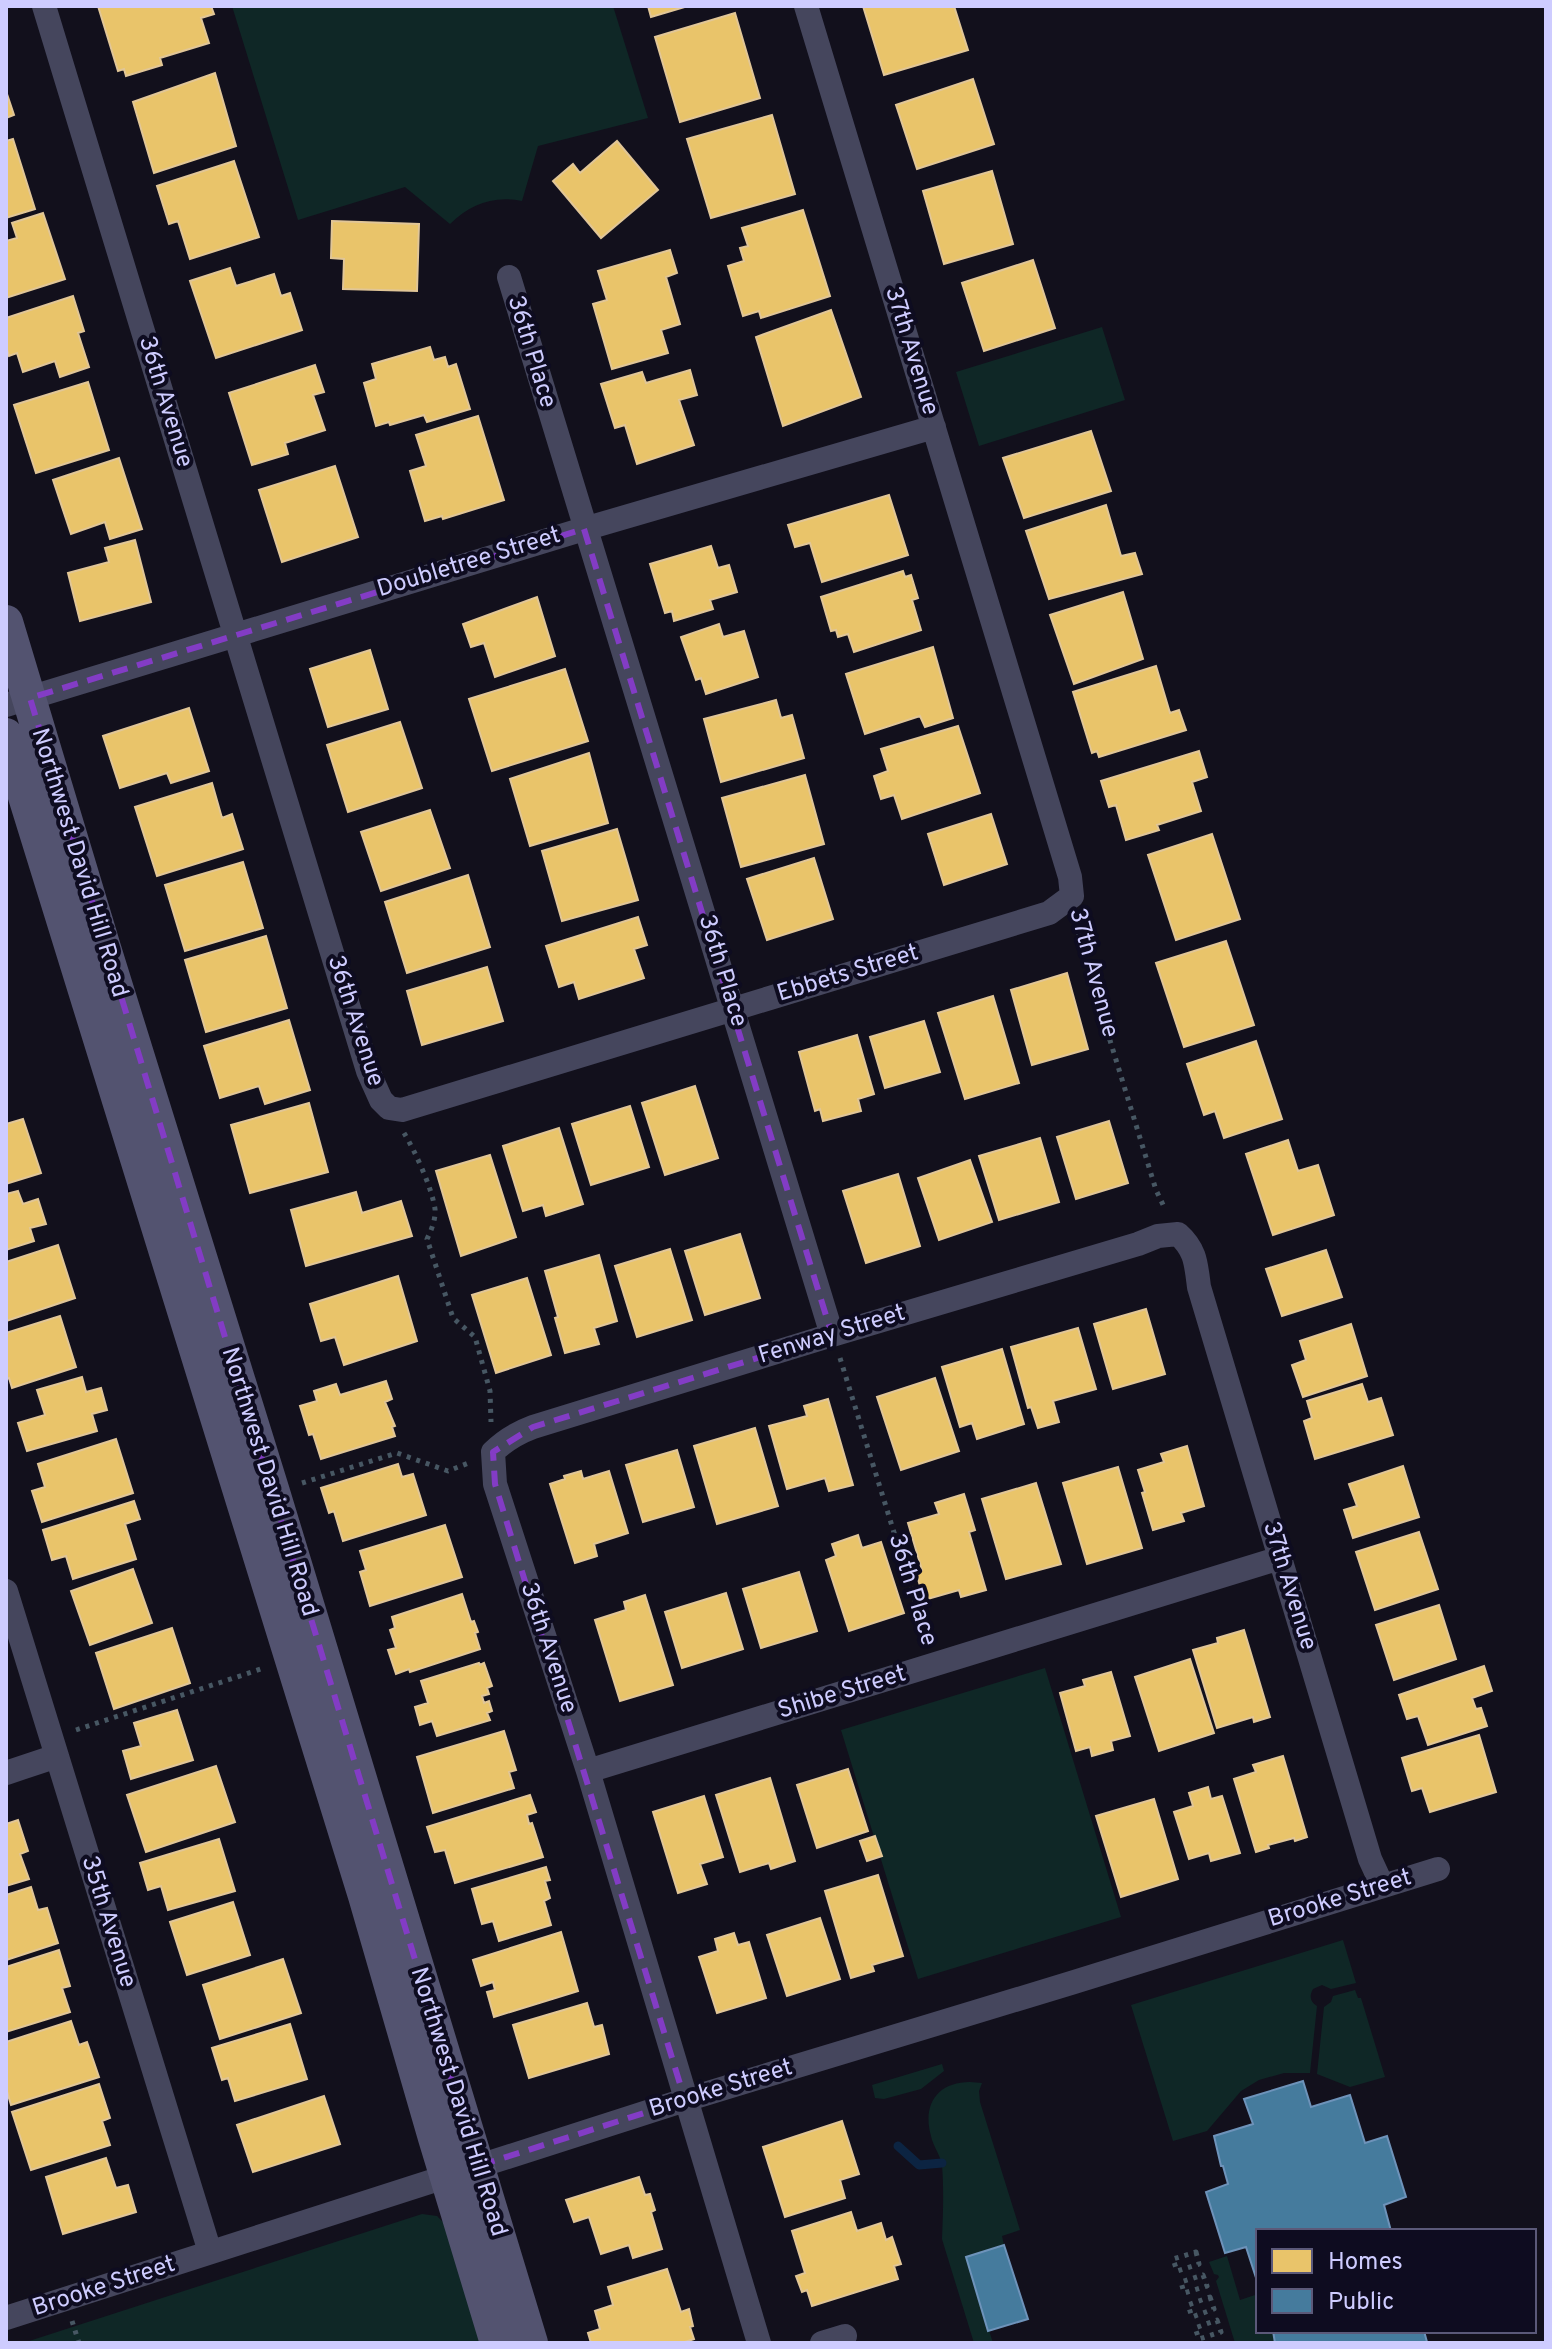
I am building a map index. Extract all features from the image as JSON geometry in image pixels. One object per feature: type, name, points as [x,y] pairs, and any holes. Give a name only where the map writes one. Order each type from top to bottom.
[{"type":"street","name":"36th Avenue","points":[[44,6],[368,1071],[381,1100],[389,1108]]},
{"type":"street","name":"37th Avenue","points":[[806,6],[1070,877],[1072,896]]},
{"type":"street","name":"36th Place","points":[[509,277],[832,1335]]},
{"type":"street","name":"Doubletree Street","points":[[18,702],[584,529],[934,427]]},
{"type":"street","name":"Northwest David Hill Road","points":[[6,622],[18,702],[104,948],[273,1492],[462,2171],[497,2343]]},
{"type":"street","name":"Northwest David Hill Road","points":[[6,735],[365,1896],[462,2171],[531,2343]]},
{"type":"street","name":"Ebbets Street","points":[[389,1108],[402,1110],[414,1107],[1049,913],[1072,896]]},
{"type":"street","name":"37th Avenue","points":[[1178,1234],[1194,1254],[1199,1287],[1370,1859],[1382,1885]]},
{"type":"street","name":"Fenway Street","points":[[493,1452],[516,1433],[533,1427],[1158,1236],[1178,1234]]},
{"type":"street","name":"36th Avenue","points":[[493,1452],[495,1484],[588,1771],[759,2343]]},
{"type":"street","name":"Shibe Street","points":[[588,1771],[1280,1558]]},
{"type":"street","name":"35th Avenue","points":[[6,1591],[210,2252]]},
{"type":"street","points":[[6,1773],[54,1747]]},
{"type":"street","name":"Brooke Street","points":[[6,2318],[685,2100],[1438,1869]]},
{"type":"path","name":"37th Avenue","points":[[1072,896],[1081,946],[1152,1176],[1178,1234]]},
{"type":"path","name":"36th Avenue","points":[[389,1108],[416,1153],[436,1211],[427,1239],[453,1318],[475,1337],[490,1391],[493,1452]]},
{"type":"path","name":"36th Place","points":[[832,1335],[935,1664]]},
{"type":"path","points":[[273,1492],[397,1453],[448,1471],[493,1452]]},
{"type":"path","points":[[54,1747],[291,1659]]},
{"type":"path","points":[[1196,2252],[1199,2264],[1177,2271],[1173,2259],[1196,2252]]},
{"type":"path","points":[[1203,2275],[1207,2286],[1184,2293],[1181,2282],[1203,2275]]},
{"type":"path","points":[[1210,2297],[1214,2309],[1192,2317],[1188,2305],[1210,2297]]},
{"type":"path","points":[[1217,2320],[1221,2332],[1199,2339],[1195,2328],[1217,2320]]},
{"type":"highlighted area","points":[[584,529],[832,1335],[533,1427],[493,1452],[495,1484],[685,2100],[478,2166],[30,698]]},
{"type":"green space","points":[[232,6],[613,6],[648,118],[538,146],[522,201],[492,200],[474,206],[450,224],[405,187],[298,220]]},
{"type":"green space","points":[[1102,327],[1125,400],[979,446],[956,372]]},
{"type":"green space","points":[[1045,1668],[1121,1917],[918,1979],[841,1730]]},
{"type":"green space","points":[[1343,1940],[1356,1983],[1331,1989],[1322,1985],[1313,1989],[1311,1999],[1317,2006],[1310,2073],[1284,2073],[1259,2080],[1241,2091],[1207,2131],[1173,2141],[1131,2005]]},
{"type":"green space","points":[[1355,1990],[1361,1998],[1385,2077],[1350,2087],[1317,2074],[1324,2007],[1333,1996]]},
{"type":"green space","points":[[942,2064],[944,2071],[921,2089],[884,2099],[875,2098],[872,2085]]},
{"type":"green space","points":[[982,2083],[980,2102],[1020,2230],[1002,2236],[1004,2245],[966,2257],[993,2343],[974,2343],[942,2239],[942,2165],[929,2124],[935,2097],[949,2086]]},
{"type":"green space","points":[[422,2214],[437,2216],[448,2227],[483,2343],[23,2343]]},
{"type":"green space","points":[[1227,2256],[1240,2300],[1256,2295],[1256,2333],[1273,2333],[1275,2343],[1235,2343],[1216,2281],[1219,2277],[1214,2274],[1209,2262]]},
{"type":"building: Homes","points":[[98,6],[211,6],[214,14],[201,18],[209,43],[160,58],[162,65],[126,76],[124,69],[118,71]]},
{"type":"building: Homes","points":[[648,6],[688,6],[651,17]]},
{"type":"building: Homes","points":[[863,6],[954,6],[968,50],[884,75]]},
{"type":"building: Homes","points":[[735,13],[760,98],[680,122],[655,37]]},
{"type":"building: Homes","points":[[215,73],[236,146],[154,173],[133,102]]},
{"type":"building: Homes","points":[[973,79],[994,144],[917,169],[896,105]]},
{"type":"building: Homes","points":[[6,91],[14,115],[6,118]]},
{"type":"building: Homes","points":[[772,115],[795,194],[711,218],[687,139]]},
{"type":"building: Homes","points":[[13,139],[35,209],[6,218],[6,141]]},
{"type":"building: Homes","points":[[617,141],[658,190],[601,238],[553,181],[573,164],[580,173]]},
{"type":"building: Homes","points":[[234,161],[259,237],[190,259],[178,221],[169,224],[157,186]]},
{"type":"building: Homes","points":[[992,171],[1013,244],[944,264],[923,191]]},
{"type":"building: Homes","points":[[803,210],[830,296],[761,318],[759,311],[743,316],[728,266],[744,261],[740,248],[748,246],[742,228]]},
{"type":"building: Homes","points":[[43,213],[65,279],[6,298],[6,241],[17,238],[12,223]]},
{"type":"building: Homes","points":[[332,221],[419,224],[417,291],[343,289],[344,259],[331,258]]},
{"type":"building: Homes","points":[[670,250],[677,273],[666,277],[680,324],[661,330],[668,353],[612,369],[593,304],[607,300],[598,271]]},
{"type":"building: Homes","points":[[1033,260],[1055,328],[984,351],[962,283]]},
{"type":"building: Homes","points":[[230,268],[236,286],[274,274],[281,296],[290,293],[302,330],[216,358],[190,281]]},
{"type":"building: Homes","points":[[73,296],[84,331],[78,333],[89,367],[60,377],[55,361],[23,372],[17,353],[9,356],[6,318]]},
{"type":"building: Homes","points":[[831,310],[861,397],[783,426],[756,337]]},
{"type":"building: Homes","points":[[430,347],[434,360],[445,357],[448,367],[456,364],[470,409],[427,422],[424,415],[376,426],[364,383],[376,379],[372,364]]},
{"type":"building: Homes","points":[[315,365],[324,392],[313,395],[325,430],[285,443],[288,454],[252,465],[229,393]]},
{"type":"building: Homes","points":[[690,370],[697,395],[679,400],[694,445],[637,464],[625,425],[615,428],[601,384],[642,372],[646,383]]},
{"type":"building: Homes","points":[[88,382],[109,450],[36,473],[14,405]]},
{"type":"building: Homes","points":[[478,416],[504,500],[443,519],[442,516],[425,521],[410,471],[426,466],[416,435]]},
{"type":"building: Homes","points":[[1091,431],[1111,491],[1024,518],[1003,458]]},
{"type":"building: Homes","points":[[119,458],[142,529],[110,539],[105,522],[71,534],[53,480]]},
{"type":"building: Homes","points":[[335,466],[358,537],[282,562],[259,490]]},
{"type":"building: Homes","points":[[889,495],[908,555],[822,582],[810,543],[795,547],[788,525]]},
{"type":"building: Homes","points":[[1106,505],[1121,556],[1135,553],[1142,574],[1049,599],[1026,531]]},
{"type":"building: Homes","points":[[135,540],[151,602],[80,621],[68,573],[109,562],[105,548]]},
{"type":"building: Homes","points":[[711,546],[718,568],[729,565],[737,592],[710,600],[713,609],[674,621],[672,611],[665,613],[650,564]]},
{"type":"building: Homes","points":[[903,571],[905,577],[911,575],[918,598],[912,600],[921,630],[854,652],[848,634],[838,637],[836,630],[831,631],[821,597]]},
{"type":"building: Homes","points":[[1123,592],[1143,659],[1074,684],[1050,615]]},
{"type":"building: Homes","points":[[537,597],[555,656],[495,677],[484,643],[471,647],[463,624]]},
{"type":"building: Homes","points":[[719,624],[723,637],[744,631],[758,677],[706,694],[701,678],[696,680],[681,637]]},
{"type":"building: Homes","points":[[933,647],[953,718],[925,727],[920,716],[865,734],[846,674]]},
{"type":"building: Homes","points":[[370,650],[388,709],[328,727],[310,669]]},
{"type":"building: Homes","points":[[1156,666],[1170,713],[1179,710],[1186,730],[1099,757],[1097,751],[1092,753],[1073,692]]},
{"type":"building: Homes","points":[[565,669],[588,741],[492,771],[469,699]]},
{"type":"building: Homes","points":[[776,700],[781,718],[792,715],[804,758],[721,782],[704,719]]},
{"type":"building: Homes","points":[[189,708],[209,771],[171,783],[167,773],[120,788],[103,736]]},
{"type":"building: Homes","points":[[400,722],[422,788],[348,812],[327,745]]},
{"type":"building: Homes","points":[[958,726],[980,793],[902,819],[894,795],[881,799],[874,776],[888,771],[881,749]]},
{"type":"building: Homes","points":[[1199,751],[1207,777],[1192,782],[1201,811],[1157,825],[1159,830],[1126,840],[1116,805],[1109,807],[1101,781]]},
{"type":"building: Homes","points":[[589,753],[608,823],[530,846],[510,779]]},
{"type":"building: Homes","points":[[805,775],[824,844],[741,867],[722,798]]},
{"type":"building: Homes","points":[[212,783],[222,818],[232,814],[243,849],[157,876],[135,807]]},
{"type":"building: Homes","points":[[430,810],[450,868],[381,891],[361,832]]},
{"type":"building: Homes","points":[[991,814],[1007,864],[944,885],[928,834]]},
{"type":"building: Homes","points":[[617,829],[638,900],[562,921],[542,851]]},
{"type":"building: Homes","points":[[1212,834],[1240,919],[1176,940],[1148,855]]},
{"type":"building: Homes","points":[[814,858],[833,919],[767,940],[747,879]]},
{"type":"building: Homes","points":[[243,862],[263,928],[185,951],[165,885]]},
{"type":"building: Homes","points":[[468,875],[490,947],[407,973],[385,902]]},
{"type":"building: Homes","points":[[638,917],[647,945],[634,949],[644,978],[579,999],[574,982],[559,987],[546,946]]},
{"type":"building: Homes","points":[[266,936],[287,1008],[206,1032],[185,960]]},
{"type":"building: Homes","points":[[1226,941],[1254,1025],[1184,1047],[1156,963]]},
{"type":"building: Homes","points":[[487,967],[503,1021],[422,1045],[407,991]]},
{"type":"building: Homes","points":[[1067,973],[1088,1049],[1032,1065],[1011,990]]},
{"type":"building: Homes","points":[[993,996],[1019,1083],[965,1099],[938,1013]]},
{"type":"building: Homes","points":[[289,1020],[310,1090],[265,1104],[259,1086],[220,1098],[204,1046]]},
{"type":"building: Homes","points":[[924,1021],[940,1072],[885,1088],[870,1037]]},
{"type":"building: Homes","points":[[857,1035],[874,1094],[858,1099],[861,1111],[823,1121],[820,1109],[815,1111],[799,1052]]},
{"type":"building: Homes","points":[[1256,1041],[1282,1119],[1224,1138],[1215,1111],[1204,1115],[1187,1064]]},
{"type":"building: Homes","points":[[695,1086],[718,1158],[665,1175],[642,1103]]},
{"type":"building: Homes","points":[[309,1103],[328,1172],[250,1193],[231,1125]]},
{"type":"building: Homes","points":[[630,1106],[649,1167],[591,1185],[572,1124]]},
{"type":"building: Homes","points":[[23,1119],[41,1173],[6,1184],[6,1124]]},
{"type":"building: Homes","points":[[1109,1121],[1128,1183],[1076,1199],[1057,1137]]},
{"type":"building: Homes","points":[[559,1128],[583,1204],[546,1216],[543,1205],[523,1211],[503,1146]]},
{"type":"building: Homes","points":[[1040,1138],[1059,1202],[999,1220],[979,1156]]},
{"type":"building: Homes","points":[[1288,1140],[1298,1171],[1318,1165],[1334,1215],[1273,1235],[1246,1154]]},
{"type":"building: Homes","points":[[490,1155],[516,1237],[461,1256],[436,1171]]},
{"type":"building: Homes","points":[[970,1160],[992,1222],[939,1240],[918,1178]]},
{"type":"building: Homes","points":[[898,1174],[920,1246],[866,1263],[843,1191]]},
{"type":"building: Homes","points":[[18,1191],[23,1204],[38,1199],[46,1224],[30,1228],[34,1241],[6,1250],[6,1194]]},
{"type":"building: Homes","points":[[356,1192],[362,1213],[401,1201],[412,1236],[306,1266],[291,1210]]},
{"type":"building: Homes","points":[[740,1234],[760,1298],[705,1315],[685,1251]]},
{"type":"building: Homes","points":[[58,1245],[75,1298],[6,1321],[6,1262]]},
{"type":"building: Homes","points":[[670,1249],[692,1320],[637,1337],[615,1266]]},
{"type":"building: Homes","points":[[1326,1250],[1342,1297],[1282,1316],[1266,1269]]},
{"type":"building: Homes","points":[[599,1255],[617,1321],[594,1328],[599,1344],[565,1353],[545,1271]]},
{"type":"building: Homes","points":[[398,1276],[417,1341],[344,1365],[335,1337],[321,1341],[310,1304]]},
{"type":"building: Homes","points":[[527,1278],[551,1355],[496,1373],[472,1295]]},
{"type":"building: Homes","points":[[1146,1309],[1165,1374],[1113,1389],[1094,1324]]},
{"type":"building: Homes","points":[[60,1316],[76,1367],[12,1388],[9,1378],[6,1379],[6,1333]]},
{"type":"building: Homes","points":[[1351,1324],[1367,1376],[1303,1397],[1292,1365],[1306,1360],[1300,1341]]},
{"type":"building: Homes","points":[[1078,1328],[1096,1389],[1053,1401],[1059,1422],[1038,1428],[1031,1407],[1028,1408],[1011,1347]]},
{"type":"building: Homes","points":[[1002,1349],[1024,1424],[977,1439],[972,1423],[960,1427],[942,1367]]},
{"type":"building: Homes","points":[[82,1377],[86,1392],[101,1388],[107,1410],[92,1414],[97,1431],[27,1451],[18,1423],[45,1415],[37,1390]]},
{"type":"building: Homes","points":[[935,1378],[959,1451],[901,1470],[877,1397]]},
{"type":"building: Homes","points":[[386,1381],[392,1399],[385,1402],[395,1426],[392,1427],[395,1436],[321,1459],[300,1406],[317,1401],[314,1391],[336,1384],[340,1395]]},
{"type":"building: Homes","points":[[1362,1384],[1368,1402],[1381,1398],[1393,1435],[1315,1459],[1304,1421],[1312,1418],[1307,1401]]},
{"type":"building: Homes","points":[[828,1399],[853,1485],[829,1491],[825,1478],[787,1489],[769,1426],[807,1416],[804,1406]]},
{"type":"building: Homes","points":[[755,1428],[778,1506],[717,1524],[694,1446]]},
{"type":"building: Homes","points":[[116,1439],[133,1493],[42,1522],[32,1491],[45,1487],[38,1464]]},
{"type":"building: Homes","points":[[1187,1446],[1204,1506],[1181,1513],[1184,1521],[1153,1530],[1138,1470],[1164,1462],[1161,1454]]},
{"type":"building: Homes","points":[[677,1450],[694,1507],[643,1522],[626,1465]]},
{"type":"building: Homes","points":[[398,1464],[402,1477],[413,1474],[426,1515],[343,1541],[334,1511],[329,1513],[321,1488]]},
{"type":"building: Homes","points":[[1403,1466],[1419,1517],[1353,1538],[1344,1510],[1357,1506],[1349,1484]]},
{"type":"building: Homes","points":[[1118,1467],[1142,1548],[1087,1564],[1063,1483]]},
{"type":"building: Homes","points":[[581,1471],[583,1479],[609,1471],[628,1533],[594,1544],[597,1556],[575,1563],[550,1484]]},
{"type":"building: Homes","points":[[1036,1483],[1061,1564],[1006,1579],[982,1499]]},
{"type":"building: Homes","points":[[964,1494],[975,1530],[969,1532],[986,1590],[961,1597],[959,1590],[924,1600],[916,1572],[922,1570],[908,1523],[939,1514],[935,1503]]},
{"type":"building: Homes","points":[[134,1501],[140,1519],[125,1524],[136,1559],[73,1579],[66,1556],[52,1560],[43,1530]]},
{"type":"building: Homes","points":[[445,1525],[462,1577],[370,1606],[360,1572],[366,1570],[360,1551]]},
{"type":"building: Homes","points":[[1419,1532],[1438,1589],[1375,1610],[1356,1552]]},
{"type":"building: Homes","points":[[858,1535],[862,1548],[881,1542],[904,1613],[849,1631],[826,1560],[836,1556],[832,1544]]},
{"type":"building: Homes","points":[[133,1569],[152,1623],[90,1645],[71,1591]]},
{"type":"building: Homes","points":[[799,1572],[817,1631],[761,1648],[743,1589]]},
{"type":"building: Homes","points":[[726,1593],[743,1649],[682,1668],[665,1612]]},
{"type":"building: Homes","points":[[462,1594],[471,1622],[474,1621],[478,1632],[475,1633],[480,1649],[396,1674],[388,1650],[396,1648],[390,1630],[395,1628],[392,1617]]},
{"type":"building: Homes","points":[[645,1595],[673,1685],[620,1701],[595,1620],[626,1610],[624,1602]]},
{"type":"building: Homes","points":[[1439,1605],[1456,1659],[1394,1680],[1376,1625]]},
{"type":"building: Homes","points":[[172,1628],[190,1683],[114,1709],[96,1653]]},
{"type":"building: Homes","points":[[1244,1630],[1270,1717],[1254,1722],[1253,1717],[1217,1728],[1193,1650],[1218,1643],[1217,1638]]},
{"type":"building: Homes","points":[[1190,1659],[1214,1733],[1159,1751],[1135,1677]]},
{"type":"building: Homes","points":[[484,1663],[492,1686],[487,1688],[489,1694],[482,1696],[484,1703],[489,1701],[492,1711],[487,1713],[490,1720],[437,1736],[432,1721],[420,1725],[415,1707],[428,1703],[421,1681]]},
{"type":"building: Homes","points":[[1484,1666],[1492,1691],[1472,1698],[1476,1709],[1481,1708],[1487,1726],[1428,1745],[1418,1716],[1407,1719],[1399,1695]]},
{"type":"building: Homes","points":[[1111,1672],[1130,1736],[1111,1741],[1113,1750],[1092,1756],[1090,1747],[1076,1751],[1060,1693],[1085,1686],[1083,1680]]},
{"type":"building: Homes","points":[[177,1710],[193,1760],[131,1779],[123,1751],[141,1746],[134,1723]]},
{"type":"building: Homes","points":[[504,1731],[516,1770],[509,1772],[514,1788],[433,1813],[417,1757]]},
{"type":"building: Homes","points":[[1479,1735],[1496,1792],[1430,1812],[1422,1788],[1412,1791],[1402,1758]]},
{"type":"building: Homes","points":[[1283,1756],[1307,1837],[1268,1845],[1269,1848],[1256,1852],[1234,1779],[1256,1772],[1253,1765]]},
{"type":"building: Homes","points":[[216,1766],[235,1822],[146,1852],[127,1795]]},
{"type":"building: Homes","points":[[848,1769],[868,1831],[817,1848],[797,1785]]},
{"type":"building: Homes","points":[[770,1778],[795,1861],[771,1869],[769,1863],[740,1872],[716,1795]]},
{"type":"building: Homes","points":[[1208,1787],[1211,1799],[1222,1796],[1240,1853],[1211,1861],[1209,1853],[1189,1859],[1174,1812],[1193,1806],[1189,1793]]},
{"type":"building: Homes","points":[[530,1795],[536,1812],[527,1815],[543,1857],[455,1883],[445,1850],[435,1852],[427,1827]]},
{"type":"building: Homes","points":[[704,1796],[723,1857],[700,1864],[707,1884],[678,1893],[653,1812]]},
{"type":"building: Homes","points":[[1154,1799],[1178,1879],[1121,1897],[1096,1816]]},
{"type":"building: Homes","points":[[18,1820],[28,1851],[20,1854],[29,1879],[6,1886],[6,1824]]},
{"type":"building: Homes","points":[[875,1836],[882,1856],[867,1861],[860,1841]]},
{"type":"building: Homes","points":[[219,1839],[235,1891],[168,1910],[161,1886],[148,1890],[140,1863]]},
{"type":"building: Homes","points":[[546,1867],[550,1880],[545,1881],[550,1898],[544,1901],[551,1925],[499,1941],[493,1921],[482,1924],[472,1889]]},
{"type":"building: Homes","points":[[878,1875],[903,1956],[872,1965],[874,1971],[851,1978],[825,1891]]},
{"type":"building: Homes","points":[[31,1887],[38,1910],[47,1908],[58,1943],[6,1960],[6,1895]]},
{"type":"building: Homes","points":[[233,1902],[250,1955],[187,1975],[170,1922]]},
{"type":"building: Homes","points":[[820,1918],[840,1979],[787,1996],[767,1935]]},
{"type":"building: Homes","points":[[561,1932],[578,1991],[494,2017],[487,1992],[495,1990],[493,1982],[481,1986],[473,1960]]},
{"type":"building: Homes","points":[[734,1933],[738,1945],[749,1942],[766,1998],[717,2013],[699,1957],[718,1951],[715,1939]]},
{"type":"building: Homes","points":[[59,1950],[70,1986],[62,1988],[70,2012],[6,2032],[6,1967]]},
{"type":"building: Homes","points":[[283,1959],[301,2013],[220,2039],[203,1985]]},
{"type":"building: Homes","points":[[587,2003],[594,2027],[602,2025],[609,2054],[529,2078],[513,2025]]},
{"type":"building: Homes","points":[[71,2021],[79,2045],[87,2042],[99,2077],[11,2105],[6,2088],[6,2042]]},
{"type":"building: Homes","points":[[290,2024],[307,2079],[235,2101],[228,2078],[222,2080],[212,2048]]},
{"type":"building: Homes","points":[[99,2084],[110,2118],[102,2121],[110,2145],[31,2170],[12,2112]]},
{"type":"building: Homes","points":[[324,2096],[340,2144],[253,2172],[237,2125]]},
{"type":"building: Homes","points":[[842,2121],[859,2174],[840,2180],[845,2198],[785,2217],[763,2147]]},
{"type":"building: Homes","points":[[106,2158],[116,2188],[128,2185],[136,2212],[63,2234],[46,2177]]},
{"type":"building: Homes","points":[[639,2177],[645,2195],[650,2194],[655,2210],[651,2212],[662,2249],[633,2258],[629,2245],[601,2254],[589,2217],[574,2222],[566,2200]]},
{"type":"building: Homes","points":[[851,2212],[857,2231],[881,2223],[886,2240],[892,2237],[901,2264],[894,2266],[898,2279],[812,2306],[807,2290],[802,2292],[796,2276],[805,2273],[792,2231]]},
{"type":"building: Homes","points":[[667,2269],[681,2312],[689,2309],[694,2339],[682,2343],[591,2343],[588,2333],[600,2329],[595,2311],[613,2305],[608,2287]]},
{"type":"building: Public","points":[[1303,2081],[1311,2107],[1350,2095],[1365,2143],[1387,2136],[1406,2197],[1384,2205],[1390,2229],[1256,2229],[1256,2278],[1246,2247],[1225,2253],[1206,2192],[1228,2184],[1214,2136],[1253,2124],[1244,2099]]},
{"type":"building: Public","points":[[1004,2245],[1028,2319],[988,2331],[966,2257]]},
{"type":"building: Public","points":[[1273,2333],[1425,2333],[1427,2342],[1275,2343]]},
{"type":"waterway","points":[[898,2146],[919,2165],[942,2163]]}]
